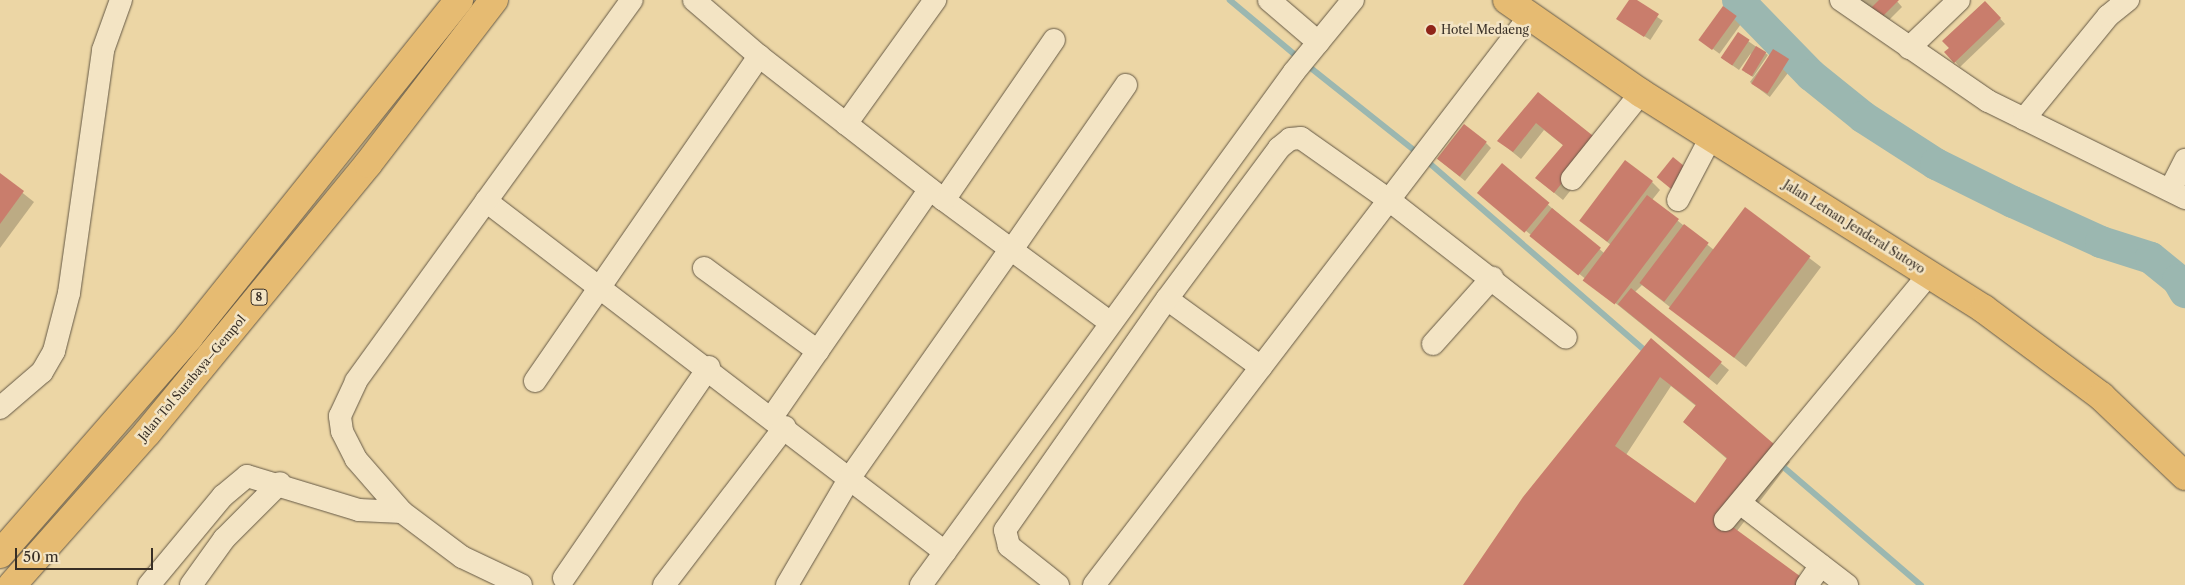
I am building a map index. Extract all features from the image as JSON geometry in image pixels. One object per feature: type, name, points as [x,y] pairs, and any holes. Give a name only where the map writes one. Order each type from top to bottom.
[{"type":"highway","name":"8","points":[[0,554],[189,337],[459,0]]},
{"type":"highway","name":"Jalan Tol Surabaya–Gempol","points":[[12,585],[216,349],[368,164],[494,0]]},
{"type":"highway","name":"Jalan Letnan Jenderal Sutoyo","points":[[1507,0],[1641,93],[1929,274],[2101,396],[2185,476]]},
{"type":"street","points":[[0,408],[42,372],[54,351],[68,293],[103,50],[121,0]]},
{"type":"street","points":[[521,585],[462,557],[402,512],[356,459],[342,431],[340,416],[356,381],[632,0]]},
{"type":"street","points":[[694,0],[759,56],[937,195],[1111,323]]},
{"type":"street","points":[[846,124],[935,0]]},
{"type":"street","points":[[1269,0],[1314,47]]},
{"type":"street","points":[[921,585],[1294,72],[1353,0]]},
{"type":"street","points":[[1841,0],[1988,101],[2177,194],[2185,160]]},
{"type":"street","points":[[1909,48],[1959,0]]},
{"type":"street","points":[[2024,119],[2108,16],[2128,0]]},
{"type":"street","points":[[1094,585],[1530,17]]},
{"type":"street","points":[[664,585],[779,422],[818,351],[1054,40]]},
{"type":"street","points":[[535,381],[602,287],[759,56]]},
{"type":"street","points":[[787,585],[851,476],[1126,85]]},
{"type":"street","points":[[1572,179],[1641,93]]},
{"type":"street","points":[[1678,200],[1712,137]]},
{"type":"street","points":[[1058,585],[1010,546],[1005,530],[1167,299],[1279,148],[1290,139],[1301,138],[1389,200],[1492,278],[1566,338]]},
{"type":"street","points":[[486,201],[851,476],[944,552]]},
{"type":"street","points":[[704,268],[818,351]]},
{"type":"street","points":[[1725,520],[1929,274]]},
{"type":"street","points":[[1434,344],[1492,278]]},
{"type":"street","points":[[1167,299],[1261,367]]},
{"type":"street","points":[[564,578],[708,367]]},
{"type":"street","points":[[149,585],[238,480],[247,476],[280,483],[359,510],[402,512]]},
{"type":"street","points":[[191,585],[224,539],[280,483]]},
{"type":"street","points":[[1740,502],[1847,585]]},
{"type":"street","points":[[1807,585],[1821,565]]},
{"type":"building","points":[[1629,0],[1637,0],[1659,14],[1644,37],[1616,19]]},
{"type":"building","points":[[1879,0],[1899,0],[1878,21],[1868,11]]},
{"type":"building","points":[[1985,1],[2001,18],[1954,63],[1944,52],[1949,48],[1942,41]]},
{"type":"building","points":[[1723,6],[1737,16],[1712,50],[1698,40]]},
{"type":"building","points":[[1738,32],[1750,40],[1732,66],[1721,58]]},
{"type":"building","points":[[1756,46],[1766,52],[1752,76],[1742,70]]},
{"type":"building","points":[[1773,49],[1789,59],[1767,94],[1751,84]]},
{"type":"building","points":[[1538,92],[1597,139],[1554,193],[1535,178],[1563,145],[1536,123],[1513,152],[1497,141]]},
{"type":"building","points":[[1464,124],[1487,142],[1460,177],[1437,159]]},
{"type":"building","points":[[1673,157],[1688,169],[1671,189],[1657,177]]},
{"type":"building","points":[[1625,160],[1653,181],[1607,242],[1579,221]]},
{"type":"building","points":[[1502,163],[1549,203],[1524,233],[1477,193]]},
{"type":"building","points":[[0,173],[24,191],[0,224]]},
{"type":"building","points":[[1647,195],[1679,219],[1615,305],[1583,280]]},
{"type":"building","points":[[1745,207],[1810,256],[1734,358],[1669,308]]},
{"type":"building","points":[[1552,208],[1601,248],[1578,276],[1529,236]]},
{"type":"building","points":[[1684,224],[1709,243],[1664,302],[1639,283]]},
{"type":"building","points":[[1631,288],[1722,362],[1709,378],[1618,304]]},
{"type":"building","points":[[1651,338],[1781,450],[1726,522],[1812,585],[1463,585],[1523,497]],"holes":[[[1660,377],[1696,405],[1683,422],[1727,458],[1695,503],[1615,446]]]},
{"type":"waterway","points":[[1230,0],[1299,58]]},
{"type":"waterway","points":[[1738,0],[1811,75],[1863,117],[1936,164],[2013,202],[2101,242],[2151,258],[2178,280],[2185,292]]},
{"type":"waterway","points":[[1306,64],[1418,153]]},
{"type":"waterway","points":[[1425,159],[1648,353]]},
{"type":"waterway","points":[[1778,462],[1921,585]]},
{"type":"place","name":"Hotel Medaeng","points":[[1431,30]]}]
